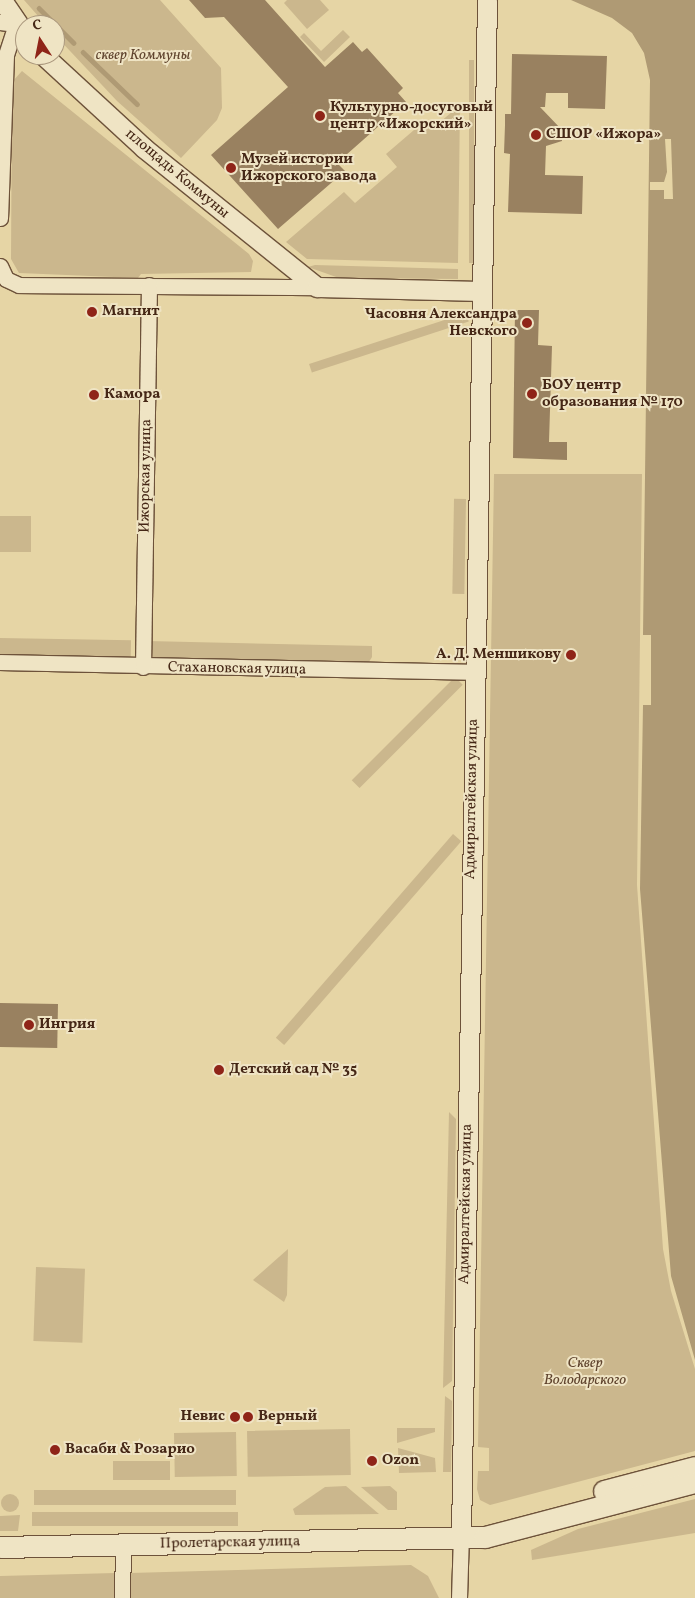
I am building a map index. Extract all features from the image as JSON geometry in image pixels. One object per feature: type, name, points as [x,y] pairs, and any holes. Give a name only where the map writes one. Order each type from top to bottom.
[{"type":"main road","name":"Пролетарская улица","points":[[461,1536],[483,1523],[695,1466]]},
{"type":"main road","name":"Пролетарская улица","points":[[0,1547],[492,1535],[695,1482]]},
{"type":"street","points":[[0,218],[5,68],[14,27],[2,0]]},
{"type":"street","name":"Адмиралтейская улица","points":[[459,1598],[480,291],[487,0]]},
{"type":"street","name":"площадь Коммуны","points":[[54,65],[144,148],[317,287]]},
{"type":"street","points":[[0,266],[6,279],[19,285],[317,287],[480,291]]},
{"type":"street","name":"Ижорская улица","points":[[143,667],[149,285]]},
{"type":"street","name":"Стахановская улица","points":[[0,662],[143,667],[474,672]]},
{"type":"street","points":[[122,1598],[123,1544]]},
{"type":"green space","name":"сквер Коммуны","points":[[24,0],[160,0],[221,68],[222,108],[217,120],[181,158],[117,101],[65,46],[65,15],[37,15]]},
{"type":"green space","points":[[287,0],[320,0],[329,10],[307,29],[284,3]]},
{"type":"green space","points":[[343,30],[350,37],[324,62],[300,37],[304,33],[321,51]]},
{"type":"green space","points":[[469,60],[474,60],[474,263],[469,263]]},
{"type":"green space","points":[[22,71],[249,254],[253,261],[251,272],[141,274],[138,278],[19,273],[11,259],[12,82]]},
{"type":"green space","points":[[460,105],[458,263],[307,259],[286,242],[344,192],[355,203],[397,167],[386,154],[421,124],[432,129]]},
{"type":"green space","points":[[315,265],[458,269],[458,279],[339,278],[308,267]]},
{"type":"green space","points":[[466,313],[469,322],[312,373],[309,364]]},
{"type":"green space","name":"Сквер Володарского","points":[[494,474],[642,474],[637,885],[663,1249],[671,1291],[695,1369],[695,1451],[490,1505],[480,1500],[477,1489],[478,1471],[489,1471],[489,1448],[478,1447]]},
{"type":"green space","points":[[454,499],[466,499],[464,594],[452,594]]},
{"type":"green space","points":[[0,516],[31,516],[31,552],[0,552]]},
{"type":"green space","points":[[0,638],[131,640],[131,657],[0,655]]},
{"type":"green space","points":[[147,641],[372,646],[372,657],[367,665],[154,661]]},
{"type":"green space","points":[[455,677],[463,685],[360,788],[352,780]]},
{"type":"green space","points":[[453,834],[461,841],[284,1045],[276,1038]]},
{"type":"green space","points":[[449,1112],[456,1119],[452,1381],[443,1388]]},
{"type":"green space","points":[[288,1249],[287,1295],[284,1302],[253,1280]]},
{"type":"green space","points":[[36,1267],[85,1269],[82,1343],[33,1341]]},
{"type":"green space","points":[[445,1396],[452,1401],[451,1472],[443,1472]]},
{"type":"green space","points":[[397,1428],[435,1428],[435,1432],[397,1443]]},
{"type":"green space","points":[[350,1429],[351,1475],[248,1477],[247,1431]]},
{"type":"green space","points":[[236,1432],[237,1476],[175,1477],[174,1433]]},
{"type":"green space","points":[[398,1448],[435,1458],[436,1472],[399,1473]]},
{"type":"green space","points":[[113,1461],[170,1461],[170,1480],[113,1480]]},
{"type":"green space","points":[[346,1486],[379,1514],[295,1515],[293,1509],[325,1487]]},
{"type":"green space","points":[[390,1486],[397,1492],[397,1510],[388,1510],[361,1487]]},
{"type":"green space","points":[[34,1490],[236,1490],[236,1505],[34,1505]]},
{"type":"green space","points":[[6,1494],[14,1494],[19,1499],[17,1510],[6,1512],[1,1507],[1,1499]]},
{"type":"green space","points":[[695,1499],[695,1533],[532,1560],[531,1550],[578,1529]]},
{"type":"green space","points":[[32,1512],[238,1512],[238,1526],[32,1526]]},
{"type":"green space","points":[[20,1515],[18,1531],[0,1531],[0,1516]]},
{"type":"green space","points":[[411,1565],[428,1576],[439,1598],[129,1598],[130,1573]]},
{"type":"green space","points":[[115,1573],[118,1598],[0,1598],[0,1576]]},
{"type":"shaded area","points":[[571,0],[695,0],[695,1360],[671,1276],[640,889],[643,705],[651,705],[651,635],[643,635],[650,80],[644,53],[632,33],[612,18]]},
{"type":"pier","points":[[665,139],[671,139],[673,199],[664,199],[664,190],[650,190],[650,182],[664,182],[667,172]]},
{"type":"building","name":"Культурно-досуговый центр «Ижорский»","points":[[189,0],[265,0],[325,67],[353,42],[362,52],[367,48],[403,88],[398,93],[406,102],[337,163],[345,171],[278,229],[211,155],[288,87],[224,17],[205,18]]},
{"type":"building","name":"СШОР «Ижора»","points":[[512,54],[607,56],[605,109],[568,108],[568,93],[546,93],[545,107],[540,107],[562,130],[562,141],[546,146],[545,175],[583,176],[582,214],[508,212],[510,154],[504,153],[505,114],[511,114]]},
{"type":"building","name":"БОУ центр образования № 170","points":[[515,310],[539,310],[538,345],[552,346],[549,442],[567,442],[567,460],[513,458]]},
{"type":"building","name":"Ингрия","points":[[0,1003],[58,1004],[57,1048],[0,1047]]},
{"type":"waterway","points":[[39,8],[74,43]]},
{"type":"waterway","points":[[83,52],[137,104]]},
{"type":"place","name":"Культурно-досуговый центр «Ижорский»","points":[[320,116]]},
{"type":"place","name":"СШОР «Ижора»","points":[[536,135]]},
{"type":"place","name":"Музей истории Ижорского завода","points":[[231,168]]},
{"type":"place","name":"Магнит","points":[[92,312]]},
{"type":"place","name":"Часовня Александра Невского","points":[[527,323]]},
{"type":"place","name":"БОУ центр образования № 170","points":[[532,394]]},
{"type":"place","name":"Камора","points":[[94,395]]},
{"type":"place","name":"А. Д. Меншикову","points":[[571,655]]},
{"type":"place","name":"Ингрия","points":[[29,1025]]},
{"type":"place","name":"Детский сад № 35","points":[[219,1070]]},
{"type":"place","name":"Невис","points":[[235,1417]]},
{"type":"place","name":"Верный","points":[[248,1417]]},
{"type":"place","name":"Васаби & Розарио","points":[[55,1450]]},
{"type":"place","name":"Ozon","points":[[372,1461]]}]
